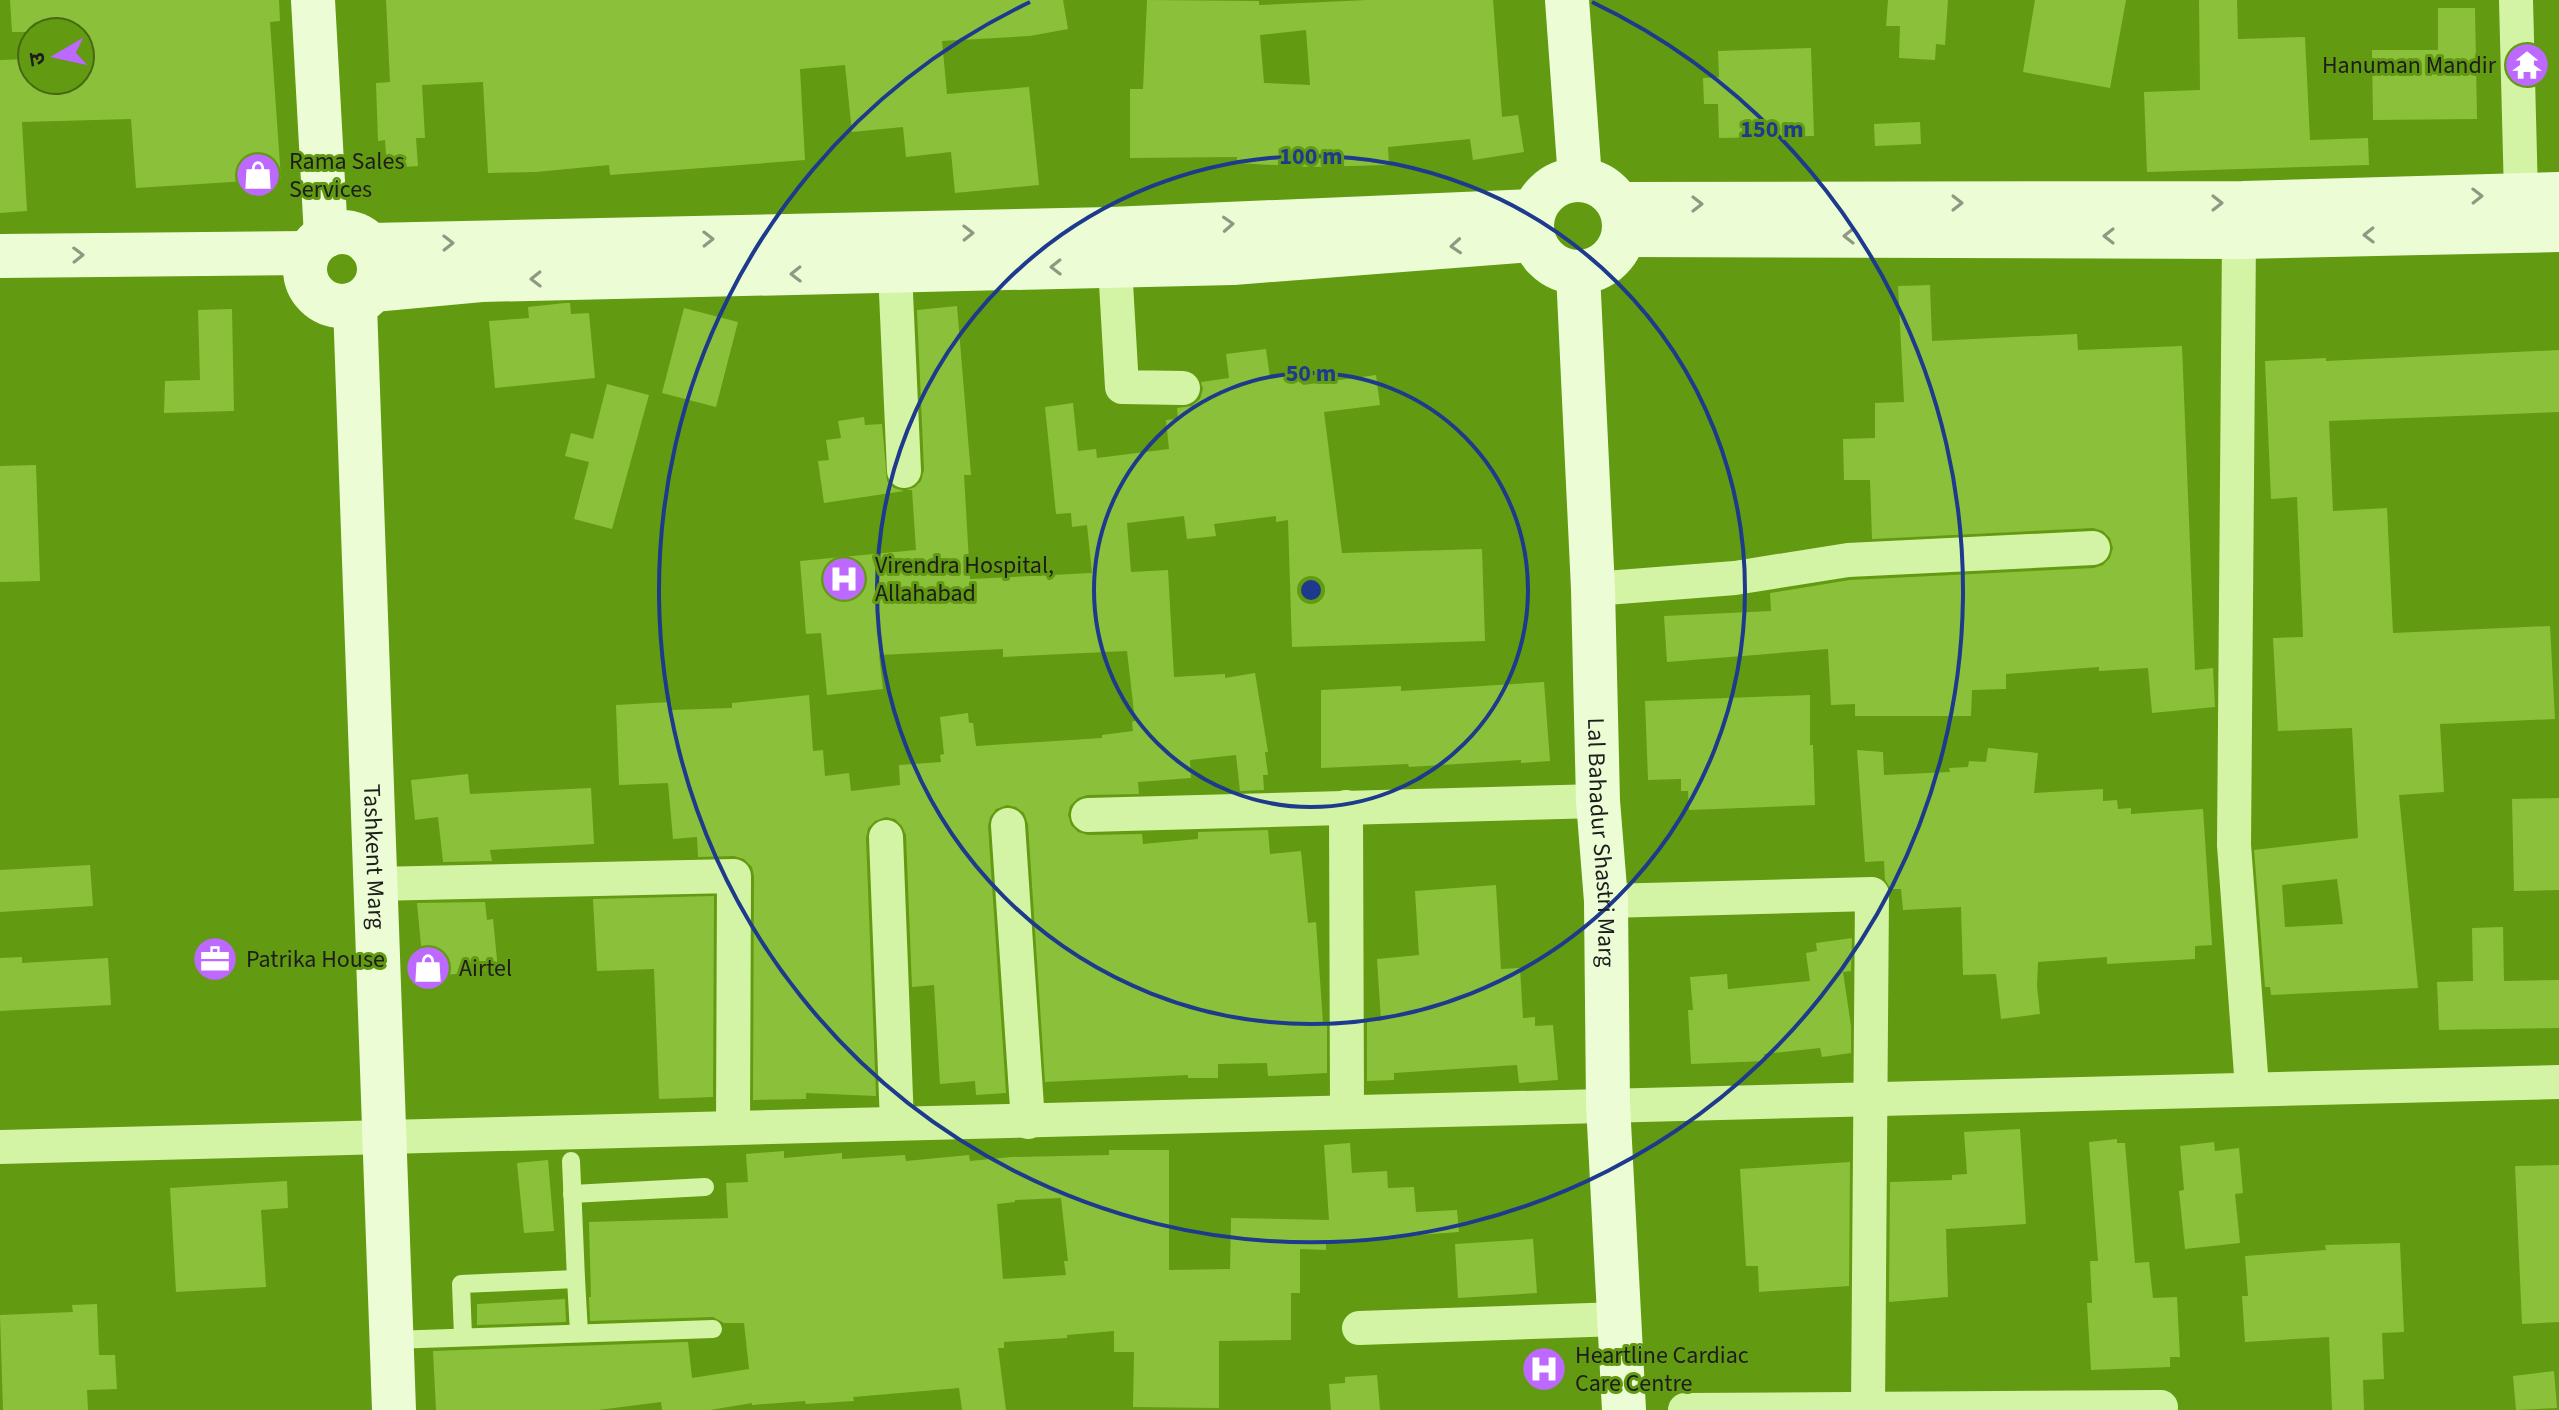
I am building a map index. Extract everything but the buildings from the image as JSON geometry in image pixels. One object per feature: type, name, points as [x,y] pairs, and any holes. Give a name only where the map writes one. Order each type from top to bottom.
[{"type":"street","name":"Tashkent Marg","points":[[313,0],[340,268],[374,884],[365,1410]]},
{"type":"street","name":"Tashkent Marg","points":[[338,0],[340,268],[371,1138],[391,1340],[394,1410]]},
{"type":"street","points":[[1567,0],[1580,179]]},
{"type":"street","points":[[1621,219],[2540,195],[2516,0]]},
{"type":"street","points":[[1580,179],[1609,191],[1621,219],[1618,250],[1608,262],[1594,270],[1578,273],[1564,271],[1540,253],[1534,226],[1541,198],[1552,187],[1580,179]]},
{"type":"street","points":[[1621,219],[2239,237],[2559,230]]},
{"type":"street","points":[[0,286],[1110,229],[1534,226]]},
{"type":"street","points":[[0,256],[340,268],[481,280],[1233,263],[1534,226]]},
{"type":"street","points":[[2239,237],[2234,845],[2252,1088]]},
{"type":"street","points":[[1115,266],[1122,387],[1183,388]]},
{"type":"street","points":[[895,271],[904,471]]},
{"type":"street","name":"Lal Bahadur Shastri Marg","points":[[1578,273],[1593,589],[1598,801],[1606,901],[1608,1104],[1624,1410]]},
{"type":"street","points":[[1593,589],[1735,578],[1848,560],[2093,548]]},
{"type":"street","points":[[1088,815],[1598,801]]},
{"type":"street","points":[[1346,807],[1347,1110]]},
{"type":"street","points":[[1008,825],[1028,1122]]},
{"type":"street","points":[[886,837],[897,1123]]},
{"type":"street","points":[[374,884],[734,876],[733,1128]]},
{"type":"street","points":[[1606,901],[1872,894],[1868,1408]]},
{"type":"street","points":[[0,1147],[1028,1122],[1347,1110],[2559,1082]]},
{"type":"street","points":[[1359,1328],[1619,1319]]},
{"type":"street","points":[[1685,1410],[2161,1407]]},
{"type":"lane","points":[[571,1161],[579,1333]]},
{"type":"lane","points":[[572,1194],[705,1187]]},
{"type":"lane","points":[[463,1337],[461,1284],[576,1279]]},
{"type":"lane","points":[[391,1340],[713,1329]]},
{"type":"place","name":"Hanuman Mandir","points":[[2527,65]]},
{"type":"place","name":"Rama Sales Services","points":[[258,175]]},
{"type":"place","name":"Virendra Hospital, Allahabad","points":[[844,579]]},
{"type":"place","name":"Patrika House","points":[[215,959]]},
{"type":"place","name":"Airtel","points":[[428,968]]},
{"type":"place","name":"Heartline Cardiac Care Centre","points":[[1544,1369]]}]
